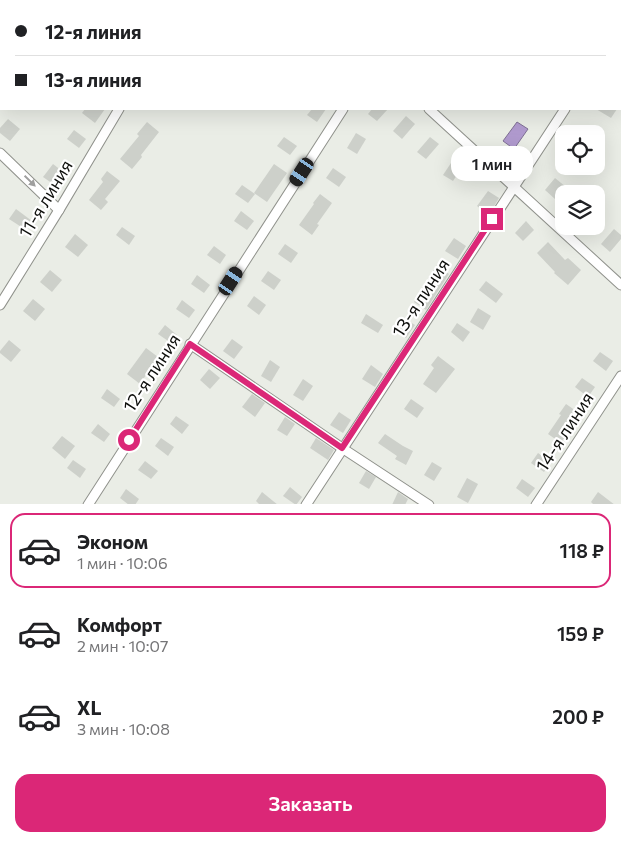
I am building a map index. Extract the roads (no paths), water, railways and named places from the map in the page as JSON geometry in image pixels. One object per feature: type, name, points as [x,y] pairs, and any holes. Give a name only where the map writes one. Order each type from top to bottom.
[{"type":"street","name":"11-я линия","points":[[0,304],[118,110]]},
{"type":"street","name":"12-я линия","points":[[88,504],[342,110]]},
{"type":"street","points":[[430,110],[621,285]]},
{"type":"street","name":"13-я линия","points":[[306,504],[564,110]]},
{"type":"street","points":[[0,153],[59,210]]},
{"type":"street","points":[[190,344],[342,448],[429,504]]},
{"type":"street","name":"14-я линия","points":[[536,504],[621,376]]}]
